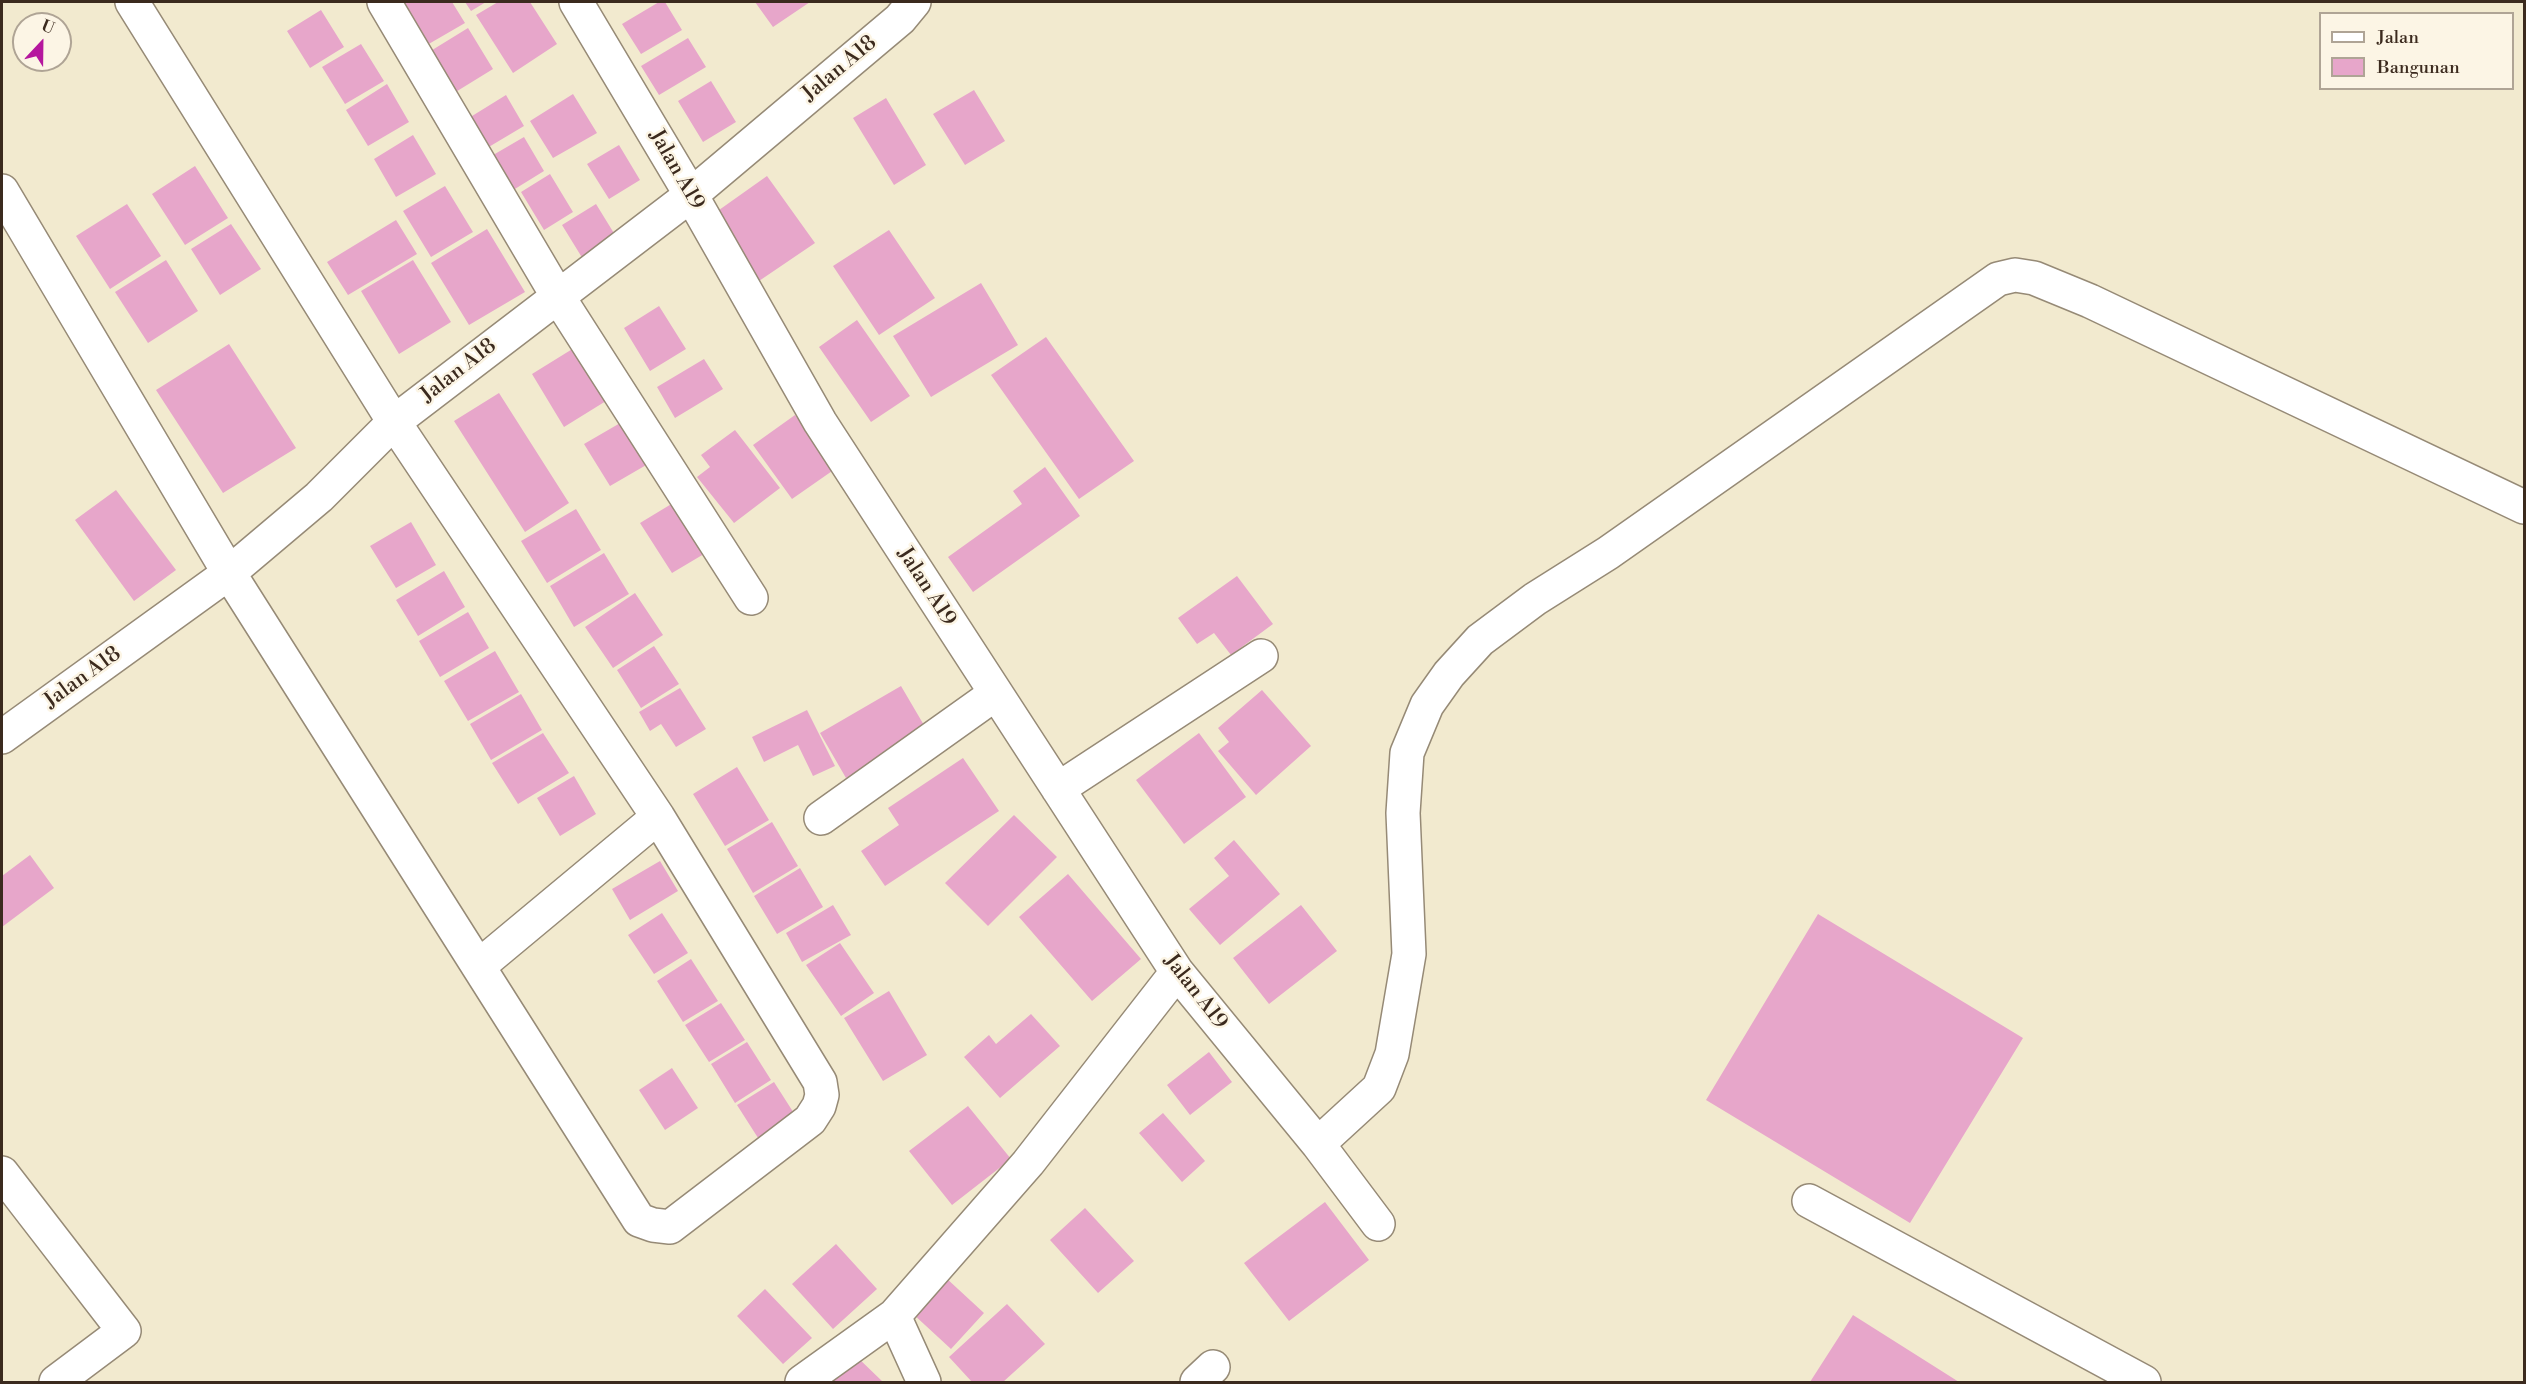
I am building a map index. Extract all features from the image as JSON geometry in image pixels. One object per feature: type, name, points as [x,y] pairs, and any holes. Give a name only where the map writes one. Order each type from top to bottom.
[{"type":"street","points":[[2,191],[229,573],[639,1220],[670,1227],[810,1120],[819,1106],[822,1095],[820,1082],[658,817],[394,422],[132,2]]},
{"type":"street","points":[[384,2],[557,295],[751,598]]},
{"type":"street","name":"Jalan A19","points":[[576,2],[691,195],[820,422],[1176,972],[1318,1144],[1378,1224]]},
{"type":"street","name":"Jalan A18","points":[[2,737],[229,573],[319,496],[394,422],[557,295],[691,195],[900,19],[914,2]]},
{"type":"street","points":[[1318,1144],[1380,1088],[1392,1054],[1410,954],[1403,813],[1407,753],[1427,705],[1449,674],[1480,640],[1535,599],[1608,553],[1998,279],[2015,276],[2034,278],[2090,301],[2524,507]]},
{"type":"street","points":[[1058,789],[1261,656]]},
{"type":"street","points":[[821,818],[995,694]]},
{"type":"street","points":[[479,966],[658,817]]},
{"type":"street","points":[[802,1383],[894,1316],[1028,1163],[1176,972]]},
{"type":"street","points":[[2,1173],[124,1331],[56,1383]]},
{"type":"street","points":[[1809,1200],[2144,1383]]},
{"type":"street","points":[[894,1316],[924,1383]]},
{"type":"building","points":[[401,2],[452,2],[465,23],[427,45]]},
{"type":"building","points":[[465,2],[486,2],[471,11]]},
{"type":"building","points":[[498,2],[530,2],[557,44],[513,73],[476,15]]},
{"type":"building","points":[[659,2],[665,2],[682,30],[641,54],[622,24]]},
{"type":"building","points":[[755,2],[810,2],[773,27]]},
{"type":"building","points":[[321,10],[344,47],[310,68],[287,31]]},
{"type":"building","points":[[468,28],[493,69],[454,93],[429,52]]},
{"type":"building","points":[[688,38],[706,67],[659,95],[641,66]]},
{"type":"building","points":[[361,44],[384,81],[345,104],[322,67]]},
{"type":"building","points":[[711,81],[736,122],[703,142],[678,101]]},
{"type":"building","points":[[387,84],[409,122],[368,146],[346,110]]},
{"type":"building","points":[[974,90],[1005,141],[965,165],[933,114]]},
{"type":"building","points":[[573,94],[597,133],[553,158],[530,121]]},
{"type":"building","points":[[506,95],[524,126],[482,151],[464,121]]},
{"type":"building","points":[[886,98],[926,165],[894,185],[853,118]]},
{"type":"building","points":[[413,135],[436,174],[396,197],[374,159]]},
{"type":"building","points":[[524,137],[544,171],[510,192],[488,158]]},
{"type":"building","points":[[619,145],[640,180],[609,199],[587,164]]},
{"type":"building","points":[[195,166],[228,218],[185,245],[152,194]]},
{"type":"building","points":[[550,174],[573,212],[544,230],[521,192]]},
{"type":"building","points":[[767,176],[815,243],[759,281],[712,215]]},
{"type":"building","points":[[445,186],[473,232],[431,257],[403,211]]},
{"type":"building","points":[[127,204],[161,256],[110,289],[76,236]]},
{"type":"building","points":[[596,204],[620,243],[586,264],[562,225]]},
{"type":"building","points":[[396,220],[417,254],[348,295],[327,262]]},
{"type":"building","points":[[231,224],[261,269],[220,295],[191,249]]},
{"type":"building","points":[[487,229],[525,292],[469,325],[431,263]]},
{"type":"building","points":[[889,230],[935,298],[879,335],[833,266]]},
{"type":"building","points":[[166,260],[198,311],[148,343],[115,292]]},
{"type":"building","points":[[413,260],[451,322],[399,354],[361,291]]},
{"type":"building","points":[[981,283],[1018,345],[931,397],[893,336]]},
{"type":"building","points":[[659,306],[686,349],[650,371],[624,328]]},
{"type":"building","points":[[857,320],[910,396],[871,422],[819,347]]},
{"type":"building","points":[[1046,337],[1134,461],[1079,499],[991,375]]},
{"type":"building","points":[[229,344],[296,448],[223,493],[156,390]]},
{"type":"building","points":[[574,348],[606,401],[564,427],[532,374]]},
{"type":"building","points":[[704,359],[723,389],[675,418],[657,387]]},
{"type":"building","points":[[499,393],[569,503],[525,532],[454,421]]},
{"type":"building","points":[[634,415],[660,457],[610,486],[584,444]]},
{"type":"building","points":[[795,415],[835,469],[792,499],[753,445]]},
{"type":"building","points":[[735,430],[780,488],[734,523],[697,477],[710,467],[701,455]]},
{"type":"building","points":[[1045,467],[1080,516],[973,592],[948,557],[1022,504],[1013,491]]},
{"type":"building","points":[[116,490],[176,570],[134,601],[75,520]]},
{"type":"building","points":[[678,500],[709,551],[672,573],[640,523]]},
{"type":"building","points":[[576,509],[601,550],[547,583],[521,541]]},
{"type":"building","points":[[411,522],[436,565],[396,588],[370,546]]},
{"type":"building","points":[[604,553],[629,594],[574,627],[550,586]]},
{"type":"building","points":[[444,571],[465,607],[418,636],[396,600]]},
{"type":"building","points":[[1237,576],[1273,624],[1231,655],[1214,633],[1197,644],[1178,618]]},
{"type":"building","points":[[635,593],[663,635],[613,668],[585,627]]},
{"type":"building","points":[[468,612],[489,648],[440,677],[419,641]]},
{"type":"building","points":[[654,646],[679,684],[641,708],[617,670]]},
{"type":"building","points":[[495,651],[519,692],[468,721],[444,681]]},
{"type":"building","points":[[901,686],[928,732],[846,778],[820,733]]},
{"type":"building","points":[[680,688],[706,729],[676,747],[661,724],[650,731],[639,712]]},
{"type":"building","points":[[1262,690],[1311,746],[1256,795],[1218,751],[1229,742],[1218,728]]},
{"type":"building","points":[[521,694],[542,730],[491,760],[470,724]]},
{"type":"building","points":[[807,710],[835,766],[813,776],[798,745],[764,762],[752,737]]},
{"type":"building","points":[[543,733],[569,773],[518,804],[492,763]]},
{"type":"building","points":[[1199,733],[1246,797],[1184,844],[1136,780]]},
{"type":"building","points":[[963,758],[999,811],[885,886],[861,851],[899,825],[888,808]]},
{"type":"building","points":[[737,767],[769,820],[725,846],[693,794]]},
{"type":"building","points":[[574,776],[596,814],[560,836],[537,798]]},
{"type":"building","points":[[1014,815],[1057,857],[988,926],[945,883]]},
{"type":"building","points":[[772,822],[798,866],[753,893],[727,849]]},
{"type":"building","points":[[1234,840],[1280,894],[1220,945],[1189,909],[1229,876],[1214,858]]},
{"type":"building","points":[[30,855],[54,888],[2,927],[2,876]]},
{"type":"building","points":[[660,861],[678,891],[630,920],[612,889]]},
{"type":"building","points":[[800,868],[823,907],[777,934],[754,896]]},
{"type":"building","points":[[1068,874],[1141,959],[1092,1001],[1019,917]]},
{"type":"building","points":[[833,905],[851,935],[802,962],[786,933]]},
{"type":"building","points":[[1301,905],[1337,951],[1269,1004],[1233,958]]},
{"type":"building","points":[[662,913],[688,953],[654,974],[628,935]]},
{"type":"building","points":[[1818,914],[2023,1038],[1910,1223],[1706,1100]]},
{"type":"building","points":[[840,943],[874,993],[841,1016],[806,965]]},
{"type":"building","points":[[691,959],[718,1001],[683,1022],[657,981]]},
{"type":"building","points":[[889,991],[927,1055],[883,1081],[844,1018]]},
{"type":"building","points":[[721,1003],[745,1040],[709,1062],[685,1025]]},
{"type":"building","points":[[1031,1014],[1060,1046],[1000,1098],[964,1057],[989,1035],[996,1044]]},
{"type":"building","points":[[747,1042],[771,1080],[735,1103],[711,1064]]},
{"type":"building","points":[[1209,1052],[1232,1082],[1190,1115],[1167,1085]]},
{"type":"building","points":[[672,1068],[698,1108],[665,1130],[639,1090]]},
{"type":"building","points":[[774,1082],[797,1118],[760,1141],[737,1105]]},
{"type":"building","points":[[968,1106],[1011,1159],[952,1205],[909,1151]]},
{"type":"building","points":[[1163,1113],[1205,1161],[1182,1182],[1139,1133]]},
{"type":"building","points":[[1325,1202],[1369,1260],[1289,1321],[1244,1263]]},
{"type":"building","points":[[1085,1208],[1134,1261],[1098,1293],[1050,1240]]},
{"type":"building","points":[[836,1244],[877,1289],[833,1329],[792,1284]]},
{"type":"building","points":[[945,1277],[984,1313],[951,1349],[912,1313]]},
{"type":"building","points":[[765,1289],[812,1338],[783,1364],[737,1316]]},
{"type":"building","points":[[1007,1304],[1045,1344],[1003,1382],[972,1382],[949,1357]]},
{"type":"building","points":[[1853,1315],[1959,1382],[1810,1382]]},
{"type":"building","points":[[855,1355],[883,1382],[828,1382]]}]
